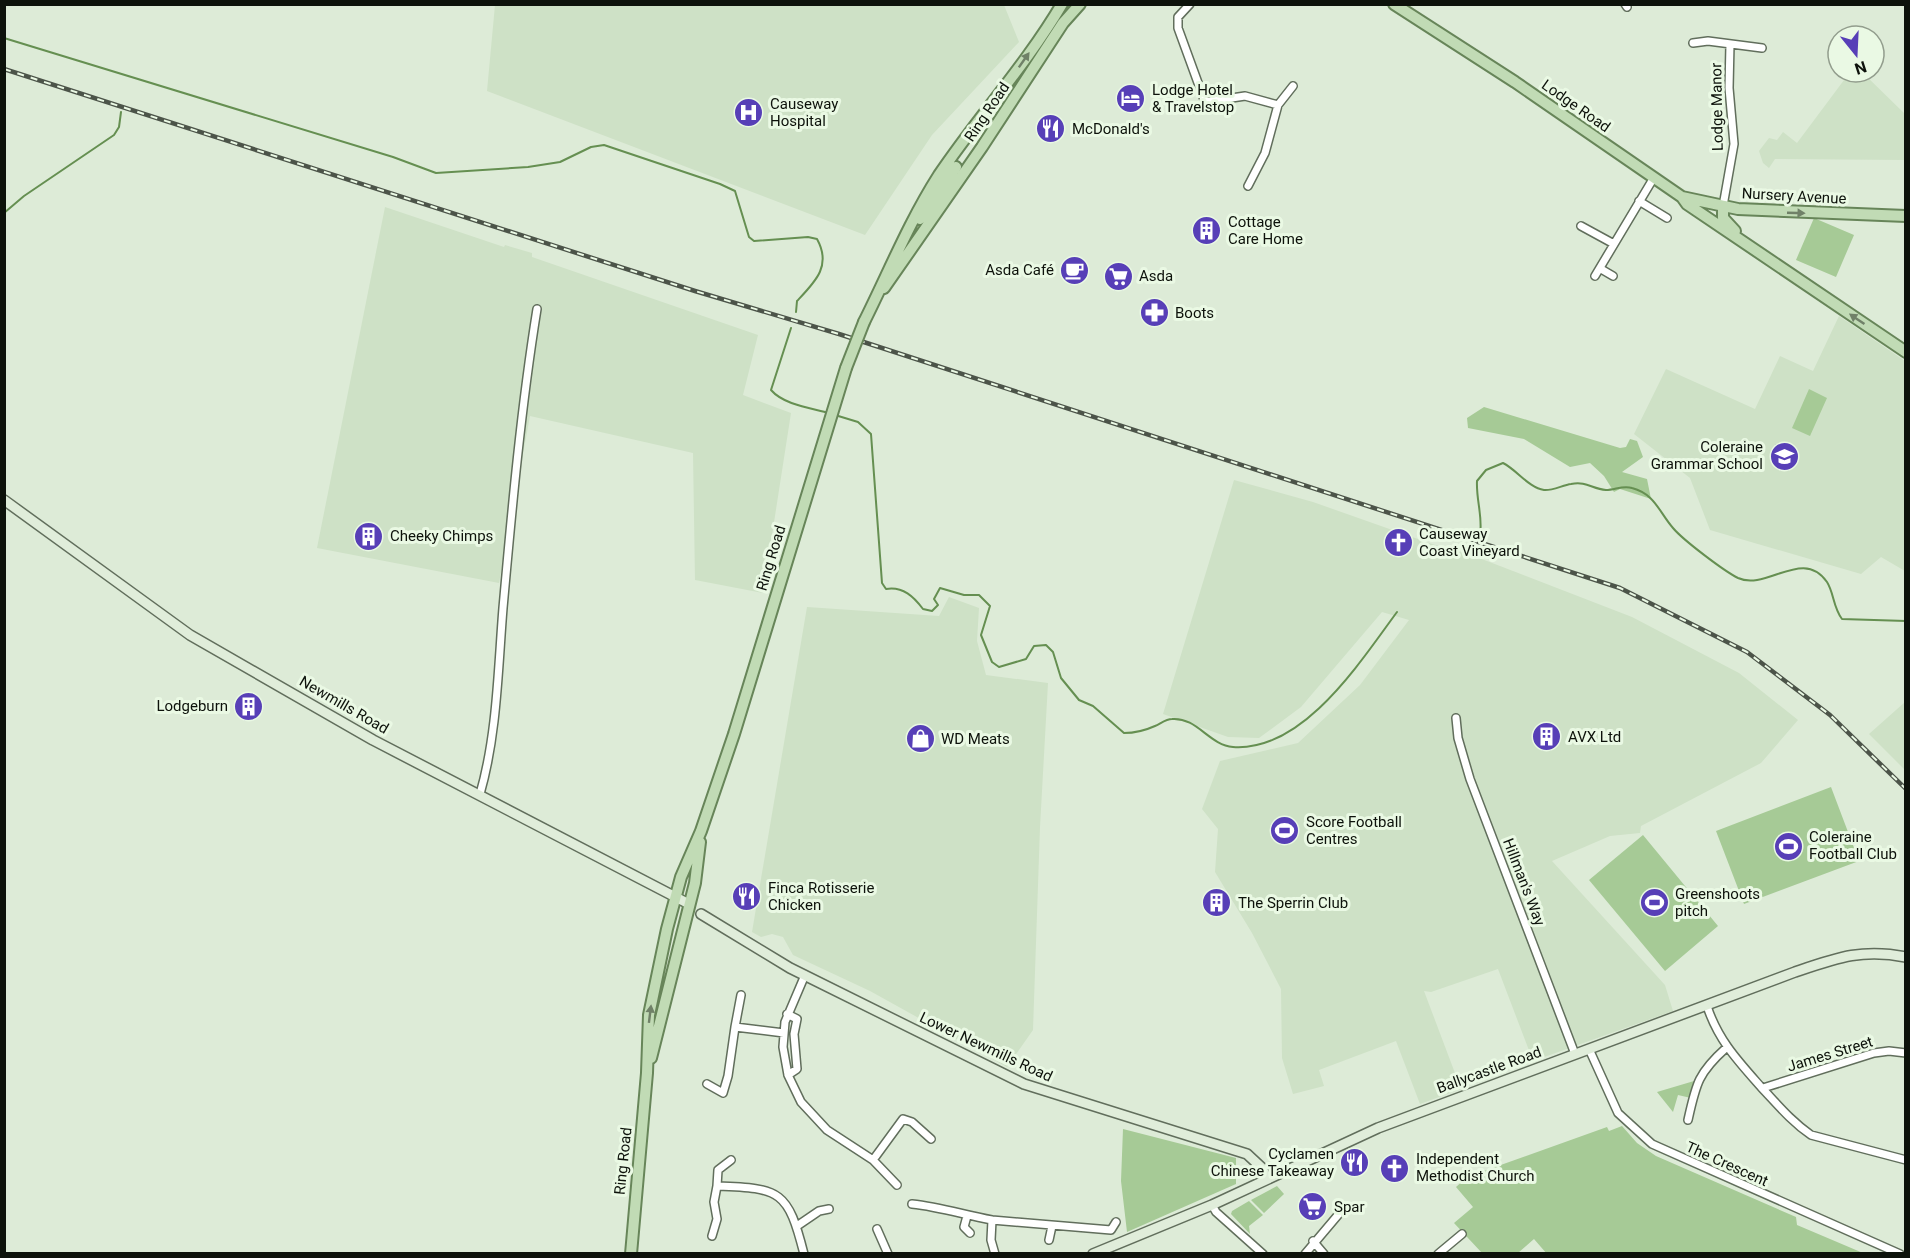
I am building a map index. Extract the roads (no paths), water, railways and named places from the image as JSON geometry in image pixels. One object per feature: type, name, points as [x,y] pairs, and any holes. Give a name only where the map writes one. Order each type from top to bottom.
[{"type":"main road","name":"Ring Road","points":[[878,295],[886,272],[913,217],[938,177],[1062,4]]},
{"type":"main road","name":"Ring Road","points":[[631,1254],[647,1072],[649,1015],[676,897],[681,877],[701,831],[734,734],[832,406],[864,322],[878,295],[982,147],[1063,23],[1080,4]]},
{"type":"main road","name":"Lodge Road","points":[[1394,4],[1515,82],[1682,197],[1687,204],[1736,232],[1905,352]]},
{"type":"main road","points":[[886,272],[956,167]]},
{"type":"main road","name":"Nursery Avenue","points":[[1682,197],[1738,209],[1905,216]]},
{"type":"main road","name":"Lodge Road","points":[[1723,206],[1723,218],[1736,232]]},
{"type":"main road","points":[[1736,232],[1738,209]]},
{"type":"main road","name":"Ring Road","points":[[647,1072],[695,883],[701,831]]},
{"type":"street","points":[[1190,4],[1178,17],[1178,28],[1205,102],[1245,96],[1278,105]]},
{"type":"street","points":[[1693,43],[1762,48]]},
{"type":"street","name":"Lodge Manor","points":[[1723,206],[1734,144],[1729,88],[1730,44]]},
{"type":"street","points":[[1248,186],[1266,153],[1278,105],[1293,86]]},
{"type":"street","points":[[1595,276],[1653,178]]},
{"type":"street","points":[[1639,201],[1667,218]]},
{"type":"street","points":[[1581,226],[1614,244]]},
{"type":"street","points":[[1601,269],[1613,276]]},
{"type":"street","points":[[480,794],[486,772],[494,710],[514,490],[537,309]]},
{"type":"street","name":"Newmills Road","points":[[4,500],[190,635],[373,740],[689,904]]},
{"type":"street","name":"Hillman's Way","points":[[1456,718],[1458,738],[1470,779],[1575,1054]]},
{"type":"street","name":"Lower Newmills Road","points":[[701,914],[806,975],[1024,1084],[1247,1154],[1262,1167],[1267,1178]]},
{"type":"street","name":"Ballycastle Road","points":[[1093,1254],[1212,1205],[1378,1128],[1842,956],[1859,952],[1881,952],[1905,957]]},
{"type":"street","points":[[806,975],[787,1014],[784,1033],[784,1062],[788,1075],[801,1102],[827,1130],[873,1160],[897,1185]]},
{"type":"street","points":[[707,1084],[723,1093],[728,1076],[741,995]]},
{"type":"street","points":[[1707,1006],[1714,1027],[1726,1048],[1787,1118],[1811,1135],[1905,1160]]},
{"type":"street","points":[[787,1014],[797,1019],[794,1034],[797,1069],[788,1075]]},
{"type":"street","points":[[735,1027],[784,1033]]},
{"type":"street","points":[[1688,1120],[1695,1088],[1705,1066],[1726,1048]]},
{"type":"street","name":"The Crescent","points":[[1589,1049],[1618,1113],[1652,1144],[1706,1170],[1900,1254]]},
{"type":"street","name":"James Street","points":[[1763,1089],[1874,1053],[1889,1051],[1905,1053]]},
{"type":"street","points":[[873,1160],[903,1119],[912,1122],[931,1139]]},
{"type":"street","points":[[712,1236],[717,1219],[714,1202],[718,1170],[731,1160]]},
{"type":"street","points":[[717,1186],[772,1191],[786,1202],[797,1226],[804,1254]]},
{"type":"street","points":[[912,1203],[944,1207],[967,1216],[1052,1226],[1111,1230],[1116,1222]]},
{"type":"street","points":[[1212,1205],[1216,1212],[1263,1254]]},
{"type":"street","points":[[797,1226],[819,1211],[829,1209]]},
{"type":"street","points":[[1305,1254],[1313,1241],[1338,1215]]},
{"type":"street","points":[[967,1216],[964,1227],[970,1233]]},
{"type":"street","points":[[992,1220],[995,1254]]},
{"type":"street","points":[[1048,1240],[1052,1226]]},
{"type":"street","points":[[877,1229],[888,1254]]},
{"type":"street","points":[[1440,1253],[1462,1234]]},
{"type":"street","points":[[1313,1241],[1324,1254]]},
{"type":"waterway","points":[[4,38],[393,157],[436,173],[528,167],[560,162],[591,147],[604,145],[720,184],[735,191],[749,237],[754,241],[808,237],[817,239],[823,257],[822,265],[815,280],[797,301],[796,312]]},
{"type":"waterway","points":[[4,213],[24,196],[114,135],[119,127],[121,112]]},
{"type":"waterway","points":[[791,328],[771,390],[790,403],[829,413]]},
{"type":"waterway","points":[[835,415],[858,422],[871,434],[882,583],[886,589],[903,591],[923,609],[932,611],[938,605],[934,599],[940,588],[964,595],[979,595],[990,606],[981,635],[992,662],[999,667],[1026,659],[1034,646],[1046,645],[1053,652],[1061,678],[1079,700],[1093,706],[1124,733],[1143,730],[1172,719],[1189,722],[1217,742],[1233,747],[1259,745],[1283,735],[1306,720],[1327,700],[1366,655],[1397,612]]},
{"type":"waterway","points":[[1480,535],[1477,481],[1486,470],[1503,463],[1533,486],[1544,490],[1577,483],[1606,490],[1629,487],[1651,499],[1678,533],[1704,555],[1738,578],[1761,579],[1807,568],[1817,572],[1827,582],[1842,619],[1906,621]]},
{"type":"railway","points":[[4,69],[695,291],[839,334],[1620,588],[1747,652],[1830,715],[1906,789]]},
{"type":"place","name":"Lodge Hotel & Travelstop","points":[[1131,99]]},
{"type":"place","name":"Causeway Hospital","points":[[749,113]]},
{"type":"place","name":"McDonald's","points":[[1051,129]]},
{"type":"place","name":"Cottage Care Home","points":[[1207,231]]},
{"type":"place","name":"Asda Café","points":[[1075,270]]},
{"type":"place","name":"Asda","points":[[1118,276]]},
{"type":"place","name":"Boots","points":[[1154,313]]},
{"type":"place","name":"Coleraine Grammar School","points":[[1784,456]]},
{"type":"place","name":"Cheeky Chimps","points":[[369,536]]},
{"type":"place","name":"Causeway Coast Vineyard","points":[[1398,543]]},
{"type":"place","name":"Lodgeburn","points":[[249,706]]},
{"type":"place","name":"AVX Ltd","points":[[1547,737]]},
{"type":"place","name":"WD Meats","points":[[920,739]]},
{"type":"place","name":"Score Football Centres","points":[[1285,831]]},
{"type":"place","name":"Coleraine Football Club","points":[[1788,846]]},
{"type":"place","name":"Finca Rotisserie Chicken","points":[[747,897]]},
{"type":"place","name":"The Sperrin Club","points":[[1217,903]]},
{"type":"place","name":"Greenshoots pitch","points":[[1654,903]]},
{"type":"place","name":"Cyclamen Chinese Takeaway","points":[[1355,1163]]},
{"type":"place","name":"Independent Methodist Church","points":[[1395,1168]]},
{"type":"place","name":"Spar","points":[[1313,1207]]}]
